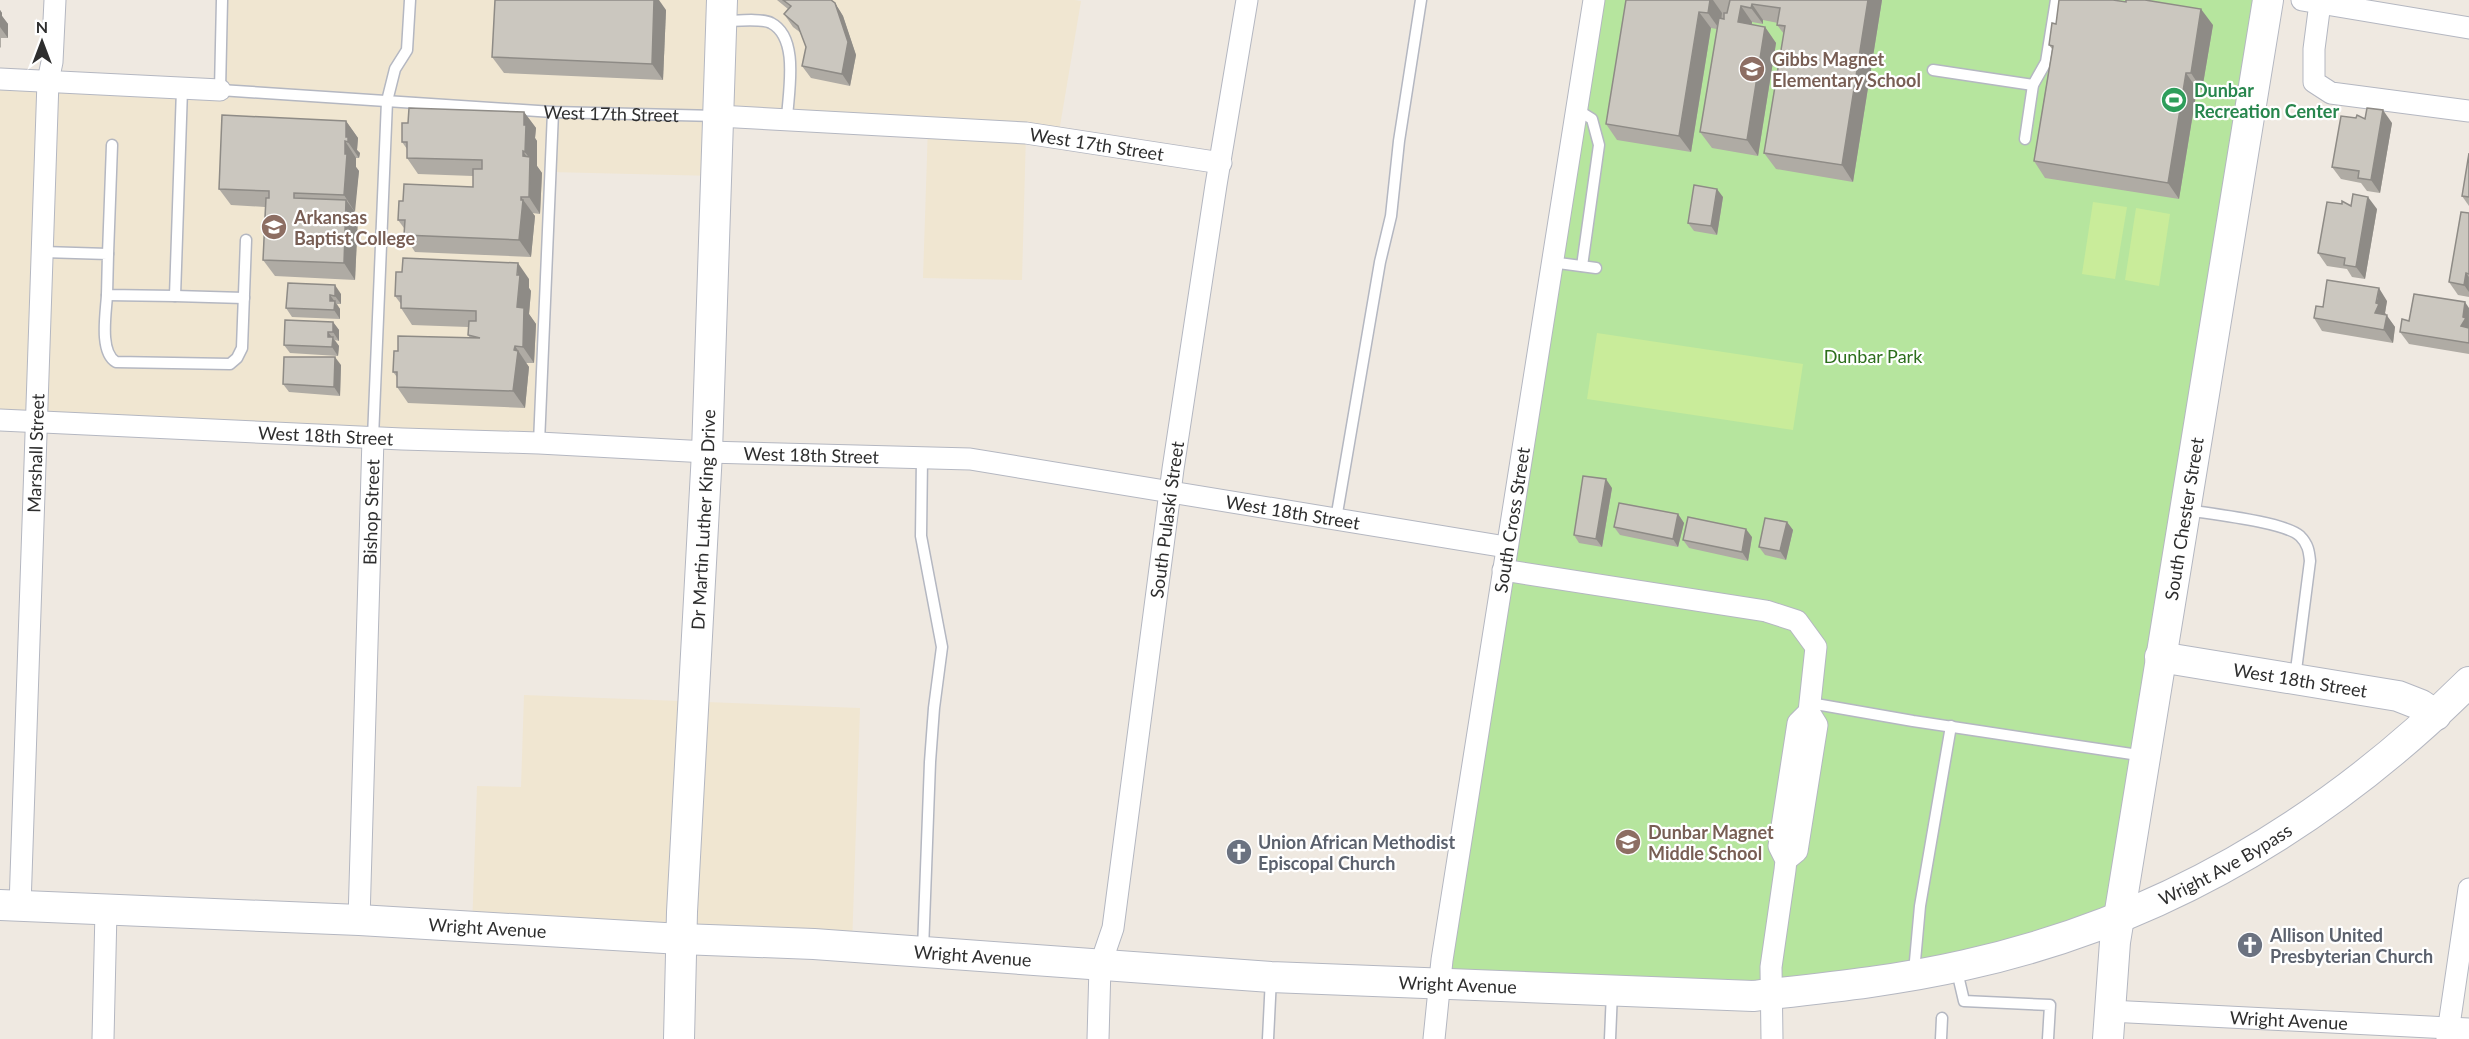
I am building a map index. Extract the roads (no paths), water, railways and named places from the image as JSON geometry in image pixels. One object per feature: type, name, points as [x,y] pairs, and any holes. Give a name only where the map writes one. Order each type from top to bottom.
[{"type":"main road","name":"South Chester Street","points":[[2108,1025],[2119,917],[2268,0]]},
{"type":"main road","name":"Dr Martin Luther King Drive","points":[[679,1039],[681,939],[707,452],[722,11]]},
{"type":"main road","name":"West 18th Street","points":[[2160,657],[2398,696],[2421,705],[2436,715]]},
{"type":"main road","name":"Wright Ave Bypass","points":[[1937,971],[2051,942],[2119,917],[2199,881],[2292,828],[2368,774],[2436,715],[2469,682]]},
{"type":"main road","name":"Wright Avenue","points":[[10,905],[359,920],[681,939],[814,944],[1271,977],[1612,992],[1735,996],[1770,994],[1937,971]]},
{"type":"street","name":"Marshall Street","points":[[10,905],[37,423],[48,81],[52,62],[55,0]]},
{"type":"street","name":"South Pulaski Street","points":[[1098,1039],[1100,966],[1113,928],[1170,491],[1215,185],[1221,163],[1247,0]]},
{"type":"street","name":"South Cross Street","points":[[1434,1039],[1438,984],[1594,0]]},
{"type":"street","points":[[2469,28],[2311,2],[2314,82],[2331,93],[2469,111]]},
{"type":"street","name":"West 17th Street","points":[[0,80],[220,90]]},
{"type":"street","name":"West 17th Street","points":[[718,116],[928,125],[1026,133],[1221,163]]},
{"type":"street","name":"West 18th Street","points":[[0,420],[707,452],[970,459],[1506,547]]},
{"type":"street","name":"Bishop Street","points":[[359,920],[374,438]]},
{"type":"street","points":[[1503,570],[1766,611],[1797,621],[1816,647],[1810,708],[1798,723],[1779,846],[1786,860],[1771,968],[1772,1039]]},
{"type":"street","points":[[2447,1033],[2469,889]]},
{"type":"street","points":[[103,1039],[105,910]]},
{"type":"street","name":"Wright Avenue","points":[[2108,1025],[2447,1033],[2469,1029]]},
{"type":"lane","points":[[220,90],[222,0]]},
{"type":"lane","name":"Bishop Street","points":[[374,438],[387,101],[395,69],[406,50],[410,0]]},
{"type":"lane","points":[[1336,519],[1380,262],[1391,216],[1399,141],[1421,0]]},
{"type":"lane","points":[[2025,139],[2034,85],[2046,62],[2056,0]]},
{"type":"lane","points":[[722,11],[770,22],[780,31],[787,44],[791,68],[787,119]]},
{"type":"lane","points":[[1933,70],[2034,85]]},
{"type":"lane","points":[[175,296],[182,88]]},
{"type":"lane","name":"West 17th Street","points":[[220,90],[553,112],[718,116]]},
{"type":"lane","points":[[1576,109],[1592,119],[1599,145],[1582,266]]},
{"type":"lane","points":[[539,443],[553,112]]},
{"type":"lane","points":[[112,146],[105,349],[110,358],[116,362],[211,365],[230,364],[237,358],[242,348],[246,240]]},
{"type":"lane","points":[[43,252],[108,254]]},
{"type":"lane","points":[[1551,262],[1596,268]]},
{"type":"lane","points":[[107,295],[244,298]]},
{"type":"lane","points":[[922,458],[921,536],[942,647],[930,762],[923,952]]},
{"type":"lane","points":[[2184,509],[2283,527],[2298,534],[2308,545],[2310,561],[2295,679]]},
{"type":"lane","points":[[1810,708],[1951,726],[2145,756]]},
{"type":"lane","points":[[1951,726],[1918,914],[1937,971],[1964,1001],[2050,1005],[2048,1039]]},
{"type":"lane","points":[[1268,1039],[1271,977]]},
{"type":"lane","points":[[1610,1039],[1612,992]]},
{"type":"lane","points":[[1941,1039],[1942,1018]]},
{"type":"place","name":"Gibbs Magnet Elementary School","points":[[1752,69]]},
{"type":"place","name":"Dunbar Recreation Center","points":[[2174,100]]},
{"type":"place","name":"Arkansas Baptist College","points":[[274,227]]},
{"type":"place","name":"Dunbar Magnet Middle School","points":[[1628,842]]},
{"type":"place","name":"Union African Methodist Episcopal Church","points":[[1239,852]]},
{"type":"place","name":"Allison United Presbyterian Church","points":[[2250,945]]},
{"type":"park label","name":"Dunbar Park","points":[[1873,356]]}]
